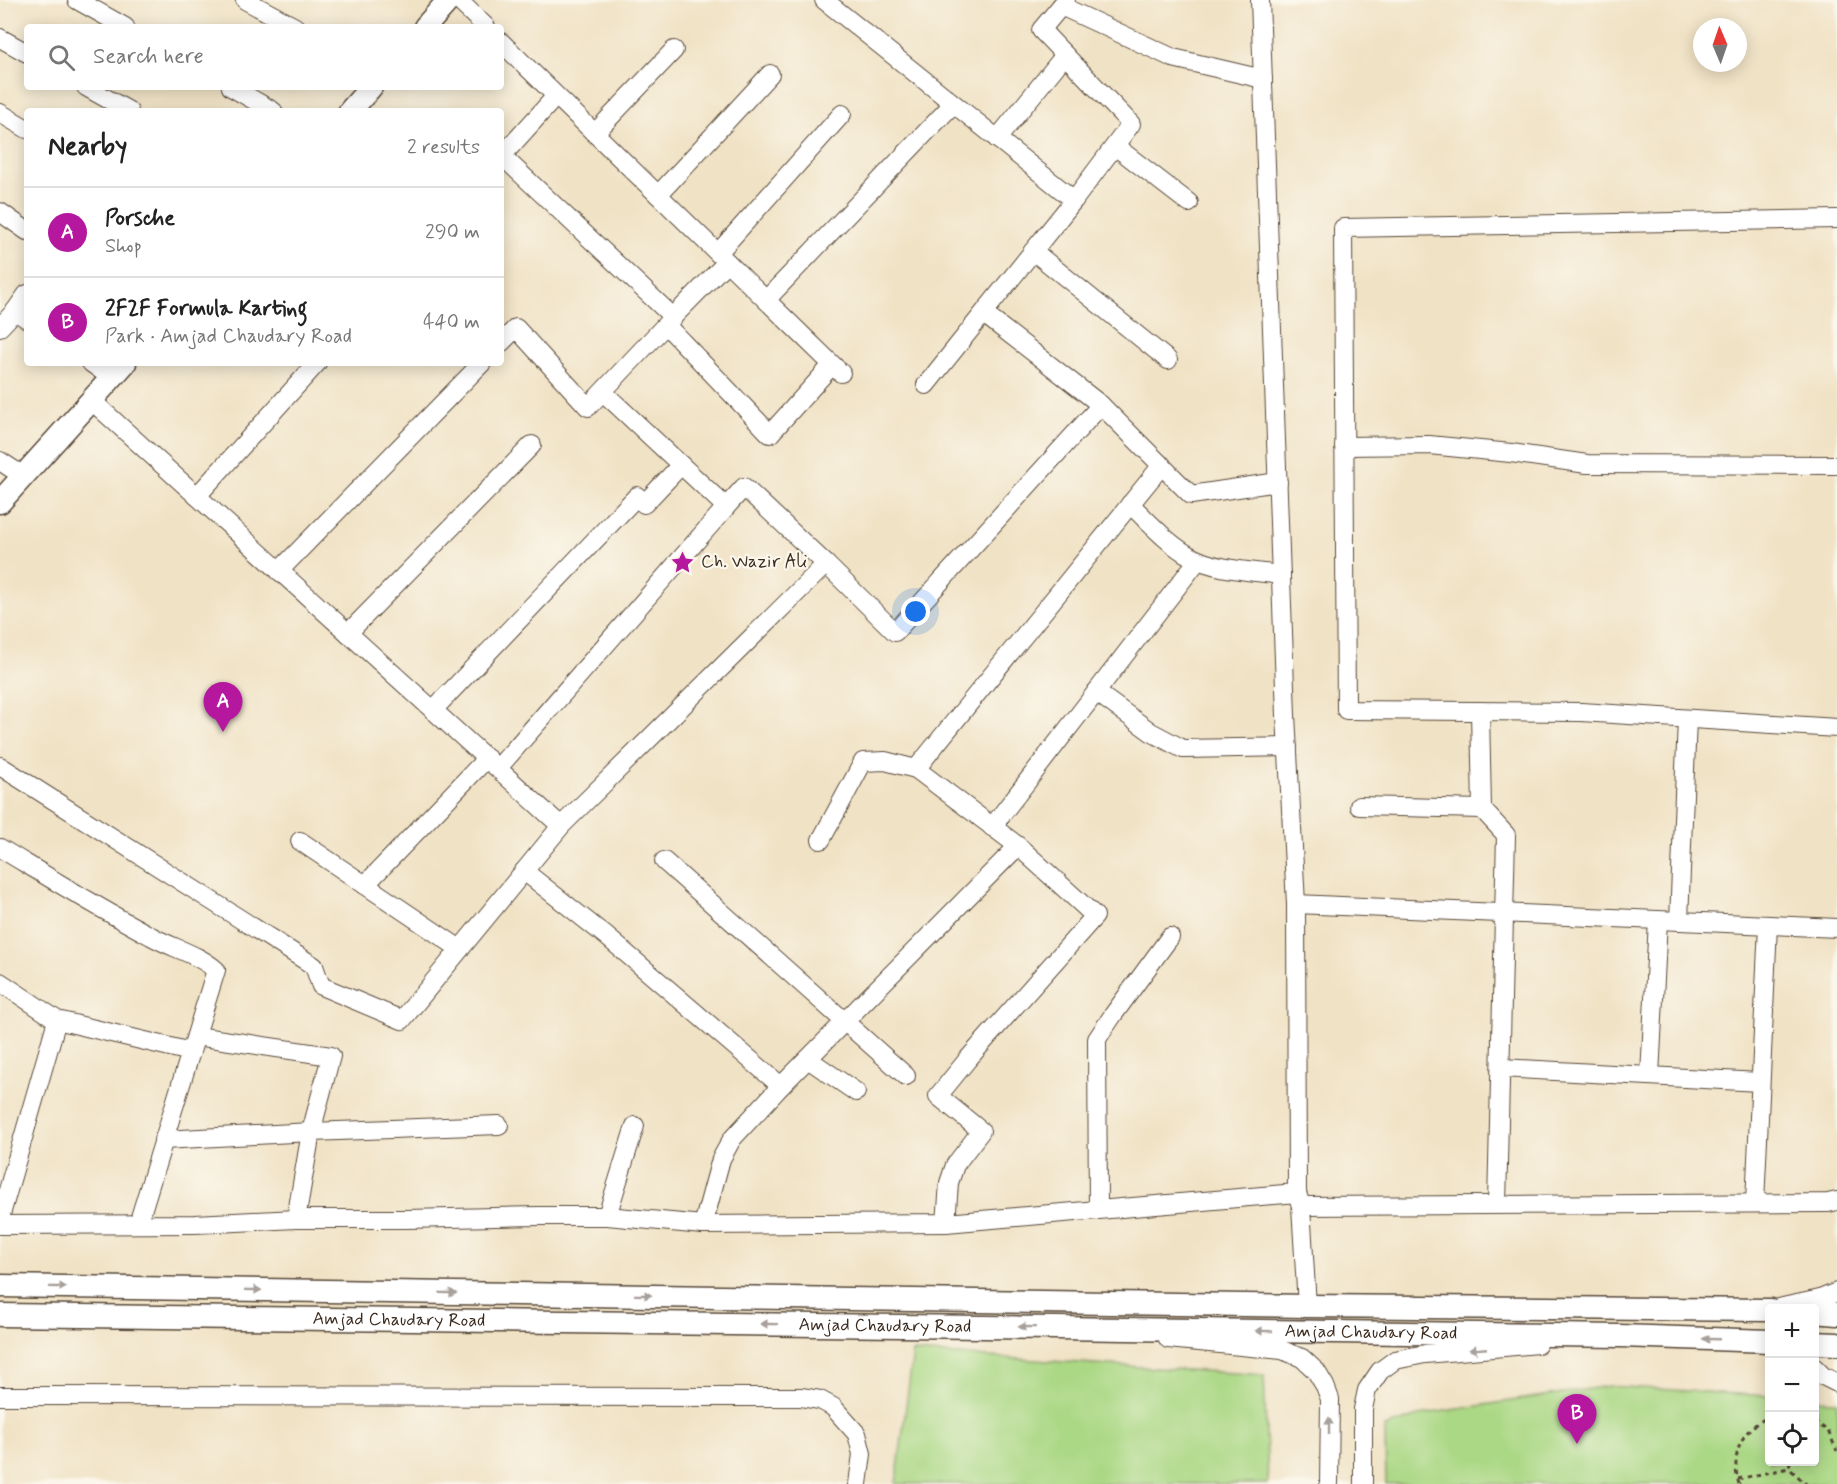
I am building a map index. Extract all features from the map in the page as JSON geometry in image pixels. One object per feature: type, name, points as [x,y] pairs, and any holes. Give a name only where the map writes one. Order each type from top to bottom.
[{"type":"main road","points":[[428,24],[449,0]]},
{"type":"main road","points":[[353,108],[368,90]]},
{"type":"main road","points":[[0,502],[118,370]]},
{"type":"main road","name":"Amjad Chaudary Road","points":[[0,1286],[1307,1306],[1765,1310]]},
{"type":"main road","points":[[1819,1312],[1837,1314]]},
{"type":"main road","name":"Amjad Chaudary Road","points":[[0,1315],[1620,1336],[1765,1341]]},
{"type":"main road","points":[[1819,1343],[1837,1344]]},
{"type":"street","points":[[77,0],[120,24]]},
{"type":"street","points":[[244,0],[289,24]]},
{"type":"street","points":[[458,0],[483,24]]},
{"type":"street","points":[[824,0],[1074,200]]},
{"type":"street","points":[[1260,0],[1281,575],[1296,904],[1299,1199],[1307,1306]]},
{"type":"street","points":[[926,385],[1034,251],[1131,124],[1041,30],[1064,3],[1173,58],[1263,79]]},
{"type":"street","points":[[0,38],[24,51]]},
{"type":"street","points":[[504,45],[837,369],[770,435],[670,321],[504,158]]},
{"type":"street","points":[[595,133],[674,50]]},
{"type":"street","points":[[997,139],[1065,55]]},
{"type":"street","points":[[658,195],[770,74]]},
{"type":"street","points":[[91,90],[124,108]]},
{"type":"street","points":[[236,90],[268,108]]},
{"type":"street","points":[[504,154],[556,96]]},
{"type":"street","points":[[766,300],[953,104]]},
{"type":"street","points":[[0,113],[24,127]]},
{"type":"street","points":[[504,340],[516,328],[588,407],[670,321],[842,114]]},
{"type":"street","points":[[1115,146],[1190,203]]},
{"type":"street","points":[[0,212],[24,229]]},
{"type":"street","points":[[1837,219],[1343,228],[1346,710],[1581,712],[1837,728]]},
{"type":"street","points":[[1034,251],[1168,360]]},
{"type":"street","points":[[984,314],[1101,405],[1191,495],[1278,482]]},
{"type":"street","points":[[0,327],[21,315]]},
{"type":"street","points":[[103,366],[118,370]]},
{"type":"street","points":[[197,496],[314,366]]},
{"type":"street","points":[[279,571],[479,366]]},
{"type":"street","points":[[603,392],[726,507]]},
{"type":"street","points":[[91,400],[561,826]]},
{"type":"street","points":[[365,885],[492,763],[744,487],[896,632],[1101,405]]},
{"type":"street","points":[[348,633],[532,445]]},
{"type":"street","points":[[1344,446],[1429,445],[1511,453],[1587,464],[1837,465]]},
{"type":"street","points":[[0,461],[23,476]]},
{"type":"street","points":[[433,710],[637,496],[644,504],[681,465]]},
{"type":"street","points":[[916,768],[1162,465]]},
{"type":"street","points":[[1130,504],[1162,535],[1198,560],[1208,564],[1281,575]]},
{"type":"street","points":[[992,827],[1198,560]]},
{"type":"street","points":[[0,766],[314,966],[321,987],[402,1020],[561,826],[826,564]]},
{"type":"street","points":[[1096,692],[1151,732],[1183,749],[1288,747]]},
{"type":"street","points":[[1480,711],[1482,809],[1506,835],[1497,1204]]},
{"type":"street","points":[[1679,921],[1686,719]]},
{"type":"street","points":[[821,840],[863,762],[885,761],[916,768],[1018,846],[1095,916],[975,1050],[938,1096],[981,1131],[955,1165],[949,1183],[946,1222]]},
{"type":"street","points":[[1359,806],[1482,809]]},
{"type":"street","points":[[300,841],[460,949]]},
{"type":"street","points":[[703,1224],[721,1159],[732,1139],[781,1086],[1018,846]]},
{"type":"street","points":[[0,848],[112,915],[163,943],[208,963],[216,970],[138,1224]]},
{"type":"street","points":[[664,861],[906,1076]]},
{"type":"street","points":[[524,871],[606,936],[781,1086]]},
{"type":"street","points":[[1296,904],[1837,928]]},
{"type":"street","points":[[1650,1076],[1658,920]]},
{"type":"street","points":[[1755,1203],[1768,925]]},
{"type":"street","points":[[1098,1210],[1097,1039],[1170,937]]},
{"type":"street","points":[[0,982],[57,1020],[193,1044],[331,1056],[311,1132],[296,1219]]},
{"type":"street","points":[[0,1218],[8,1158],[57,1020]]},
{"type":"street","points":[[808,1059],[856,1092]]},
{"type":"street","points":[[1501,1068],[1760,1082]]},
{"type":"street","points":[[163,1140],[499,1125]]},
{"type":"street","points":[[607,1216],[635,1126]]},
{"type":"street","points":[[0,1225],[195,1224],[296,1219],[607,1216],[703,1224],[946,1222],[1098,1210],[1299,1199],[1497,1204],[1828,1203],[1837,1201]]},
{"type":"street","points":[[1797,1304],[1820,1299],[1837,1292]]},
{"type":"street","points":[[1057,1328],[1282,1350],[1302,1358],[1316,1371],[1330,1399],[1329,1484]]},
{"type":"street","points":[[1363,1484],[1363,1409],[1367,1390],[1380,1371],[1395,1360],[1425,1354],[1620,1336]]},
{"type":"street","points":[[1819,1372],[1837,1383]]},
{"type":"street","points":[[0,1396],[801,1397],[820,1400],[833,1407],[857,1434],[862,1454],[858,1484]]},
{"type":"path","points":[[1765,1420],[1754,1425],[1741,1441],[1735,1461],[1739,1482],[1789,1468],[1806,1484]]},
{"type":"path","points":[[1819,1424],[1828,1431],[1837,1451]]},
{"type":"green space","points":[[913,1352],[1264,1375],[1268,1484],[896,1484]]},
{"type":"green space","points":[[1609,1386],[1765,1396],[1765,1466],[1819,1466],[1819,1400],[1837,1401],[1837,1484],[1386,1484],[1385,1427],[1425,1414]]},
{"type":"place","name":"Ch. Wazir Ali","points":[[683,562]]},
{"type":"place","name":"Porsche","points":[[223,732]]},
{"type":"place","name":"2F2F Formula Karting","points":[[1577,1444]]}]
